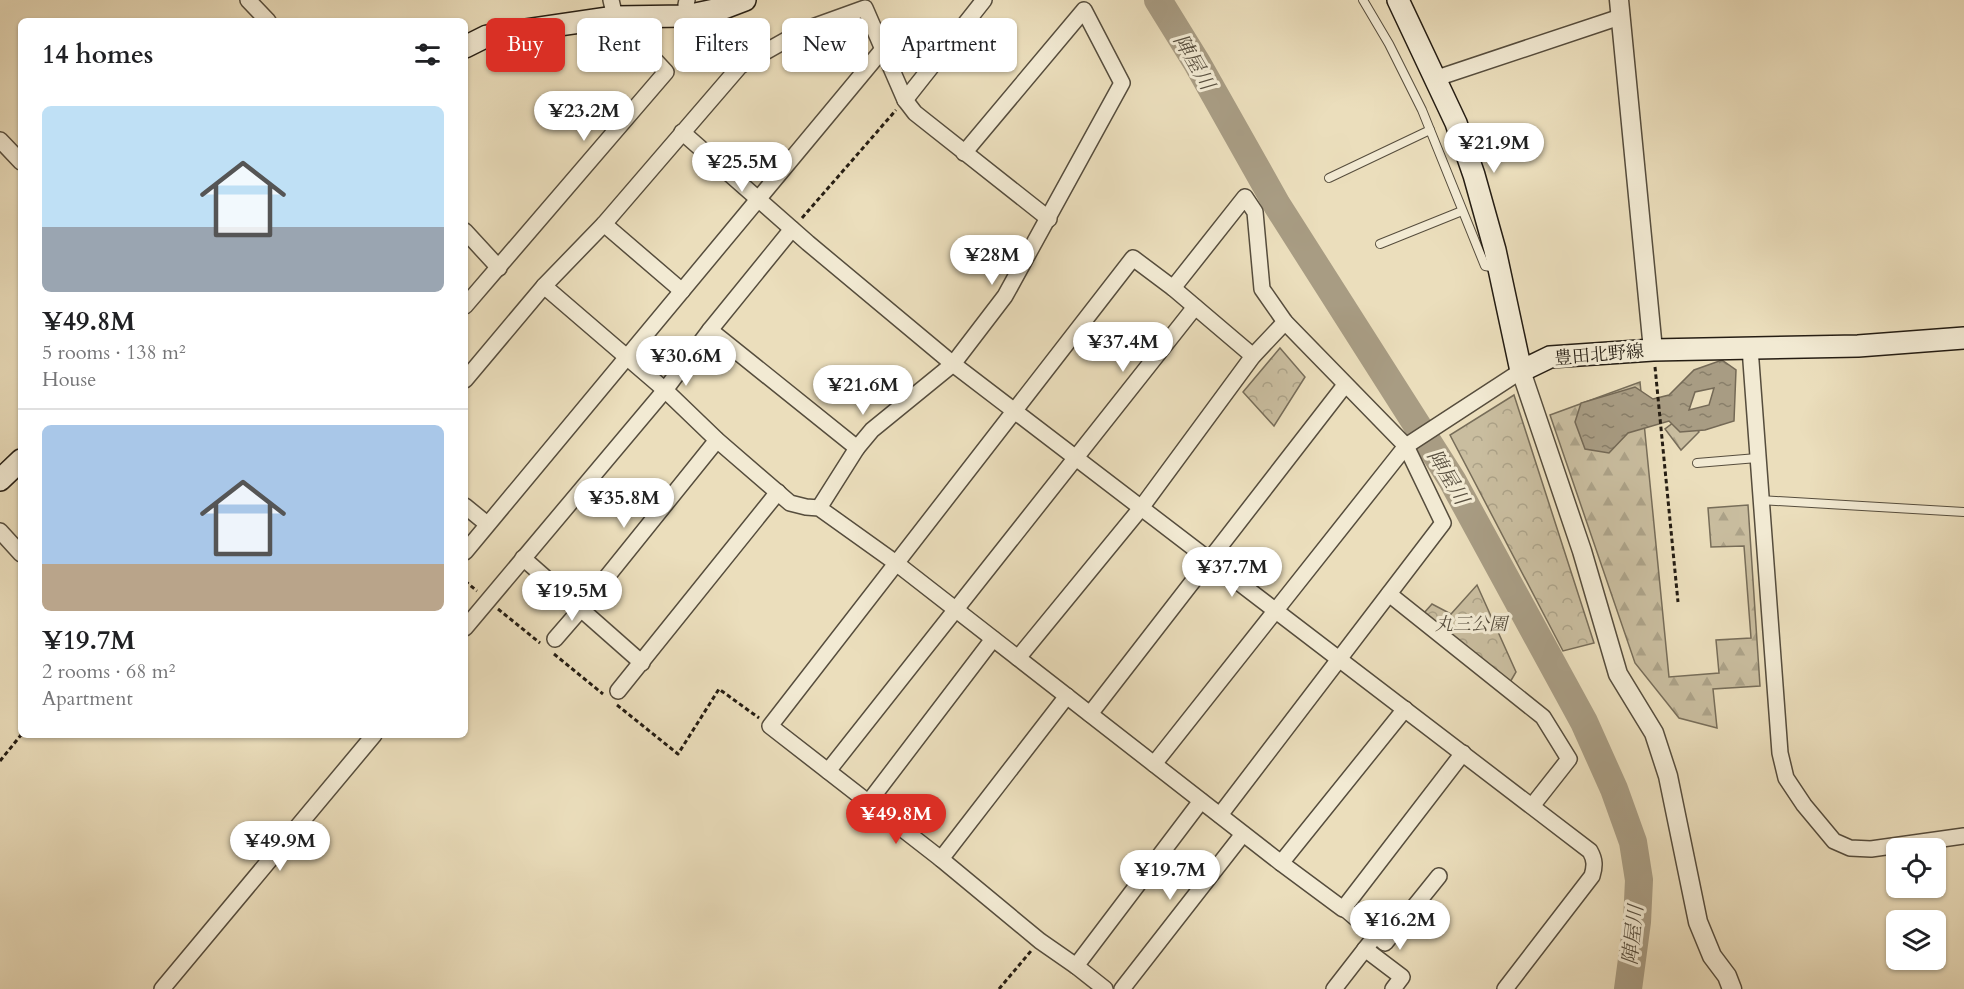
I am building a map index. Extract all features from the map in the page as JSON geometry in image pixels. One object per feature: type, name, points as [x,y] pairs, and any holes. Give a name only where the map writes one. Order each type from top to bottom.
[{"type":"main road","points":[[468,46],[487,36],[613,9],[724,8],[745,0]]},
{"type":"main road","points":[[1398,0],[1456,123],[1474,175],[1499,268],[1521,371]]},
{"type":"main road","name":"豊田北野線","points":[[1521,371],[1550,357],[1653,350],[1857,346],[1964,338]]},
{"type":"main road","points":[[0,480],[18,463]]},
{"type":"street","points":[[248,0],[265,18]]},
{"type":"street","points":[[966,0],[971,16]]},
{"type":"street","points":[[905,100],[984,0]]},
{"type":"street","points":[[686,7],[696,18]]},
{"type":"street","points":[[770,49],[804,30],[865,8],[880,42]]},
{"type":"street","points":[[1434,79],[1619,8],[1653,350]]},
{"type":"street","points":[[468,303],[666,72],[613,9]]},
{"type":"street","points":[[819,508],[857,448],[872,430],[953,364],[1005,296],[1122,83],[1084,10],[964,153]]},
{"type":"street","points":[[468,548],[880,53]]},
{"type":"street","points":[[468,376],[544,286],[604,224],[736,72]]},
{"type":"street","points":[[893,72],[905,100],[915,112],[1049,219]]},
{"type":"street","points":[[682,132],[792,229],[953,364],[1590,851],[1594,858],[1595,868],[1592,876],[1505,989]]},
{"type":"street","points":[[0,140],[18,159]]},
{"type":"street","points":[[1173,288],[1245,197],[1256,212],[1262,289],[1285,322],[1345,385],[1410,443],[1443,523],[1220,815]]},
{"type":"street","points":[[604,224],[682,291]]},
{"type":"street","points":[[468,624],[665,390],[710,330],[792,229]]},
{"type":"street","points":[[468,234],[499,268]]},
{"type":"street","points":[[1105,989],[1040,941],[940,859],[770,726],[1133,258],[1173,288],[1253,356]]},
{"type":"street","points":[[544,286],[665,390],[717,440],[790,503],[819,508],[896,563],[1243,834],[1344,908],[1385,943],[1439,876]]},
{"type":"street","points":[[828,771],[1196,307]]},
{"type":"street","points":[[1018,658],[1141,508],[1253,356],[1285,322]]},
{"type":"street","points":[[710,330],[857,448]]},
{"type":"street","points":[[1750,348],[1779,753],[1786,778],[1804,805],[1834,841],[1850,848],[1871,849],[1964,836]]},
{"type":"street","points":[[1154,764],[1410,443],[1521,371],[1581,551],[1618,674],[1654,733],[1668,776],[1698,922],[1712,956],[1727,976],[1732,989]]},
{"type":"street","points":[[1090,714],[1345,385]]},
{"type":"street","points":[[555,639],[717,440]]},
{"type":"street","points":[[614,698],[778,492]]},
{"type":"street","points":[[468,508],[487,524]]},
{"type":"street","points":[[0,531],[18,551]]},
{"type":"street","points":[[523,558],[642,663]]},
{"type":"street","points":[[1389,594],[1543,717],[1569,759],[1532,806]]},
{"type":"street","points":[[868,803],[993,639]]},
{"type":"street","points":[[940,859],[1067,696]]},
{"type":"street","points":[[1281,863],[1405,709]]},
{"type":"street","points":[[162,989],[371,738]]},
{"type":"street","points":[[1344,908],[1463,753]]},
{"type":"street","points":[[1076,966],[1202,801]]},
{"type":"street","points":[[1122,989],[1243,834]]},
{"type":"street","points":[[1334,989],[1376,935]]},
{"type":"street","points":[[1365,949],[1402,977],[1393,989]]},
{"type":"lane","points":[[1363,0],[1389,44],[1422,110],[1485,266],[1499,268]]},
{"type":"lane","points":[[1329,178],[1430,130]]},
{"type":"lane","points":[[1380,244],[1462,210]]},
{"type":"lane","points":[[1697,463],[1757,458]]},
{"type":"lane","points":[[1760,500],[1964,512]]},
{"type":"path","points":[[792,229],[905,100]]},
{"type":"path","points":[[1653,350],[1678,602]]},
{"type":"path","points":[[591,684],[614,698],[678,754],[719,689],[770,726]]},
{"type":"path","points":[[0,761],[19,738]]},
{"type":"path","points":[[999,989],[1040,941]]},
{"type":"green space","points":[[1280,348],[1305,377],[1274,426],[1243,392]]},
{"type":"green space","points":[[1640,382],[1669,677],[1719,673],[1716,640],[1751,638],[1744,546],[1711,547],[1708,508],[1748,505],[1760,686],[1713,689],[1717,728],[1679,718],[1635,663],[1550,415]]},
{"type":"green space","points":[[1514,395],[1594,643],[1563,651],[1450,435]]},
{"type":"green space","points":[[1686,413],[1699,432],[1681,450],[1665,429]]},
{"type":"green space","name":"丸三公園","points":[[1477,585],[1516,672],[1509,684],[1424,613],[1432,604],[1451,614]]},
{"type":"water","points":[[1722,360],[1736,370],[1734,421],[1705,430],[1680,432],[1669,421],[1628,433],[1609,453],[1585,449],[1575,422],[1581,403],[1635,387],[1653,399],[1669,395],[1694,370]],"holes":[[[1714,388],[1709,405],[1689,410],[1695,392]]]},
{"type":"waterway","name":"陣屋川","points":[[1158,0],[1197,63],[1277,205],[1452,480],[1584,722],[1614,789],[1633,842],[1639,880],[1637,922],[1628,989]]}]
